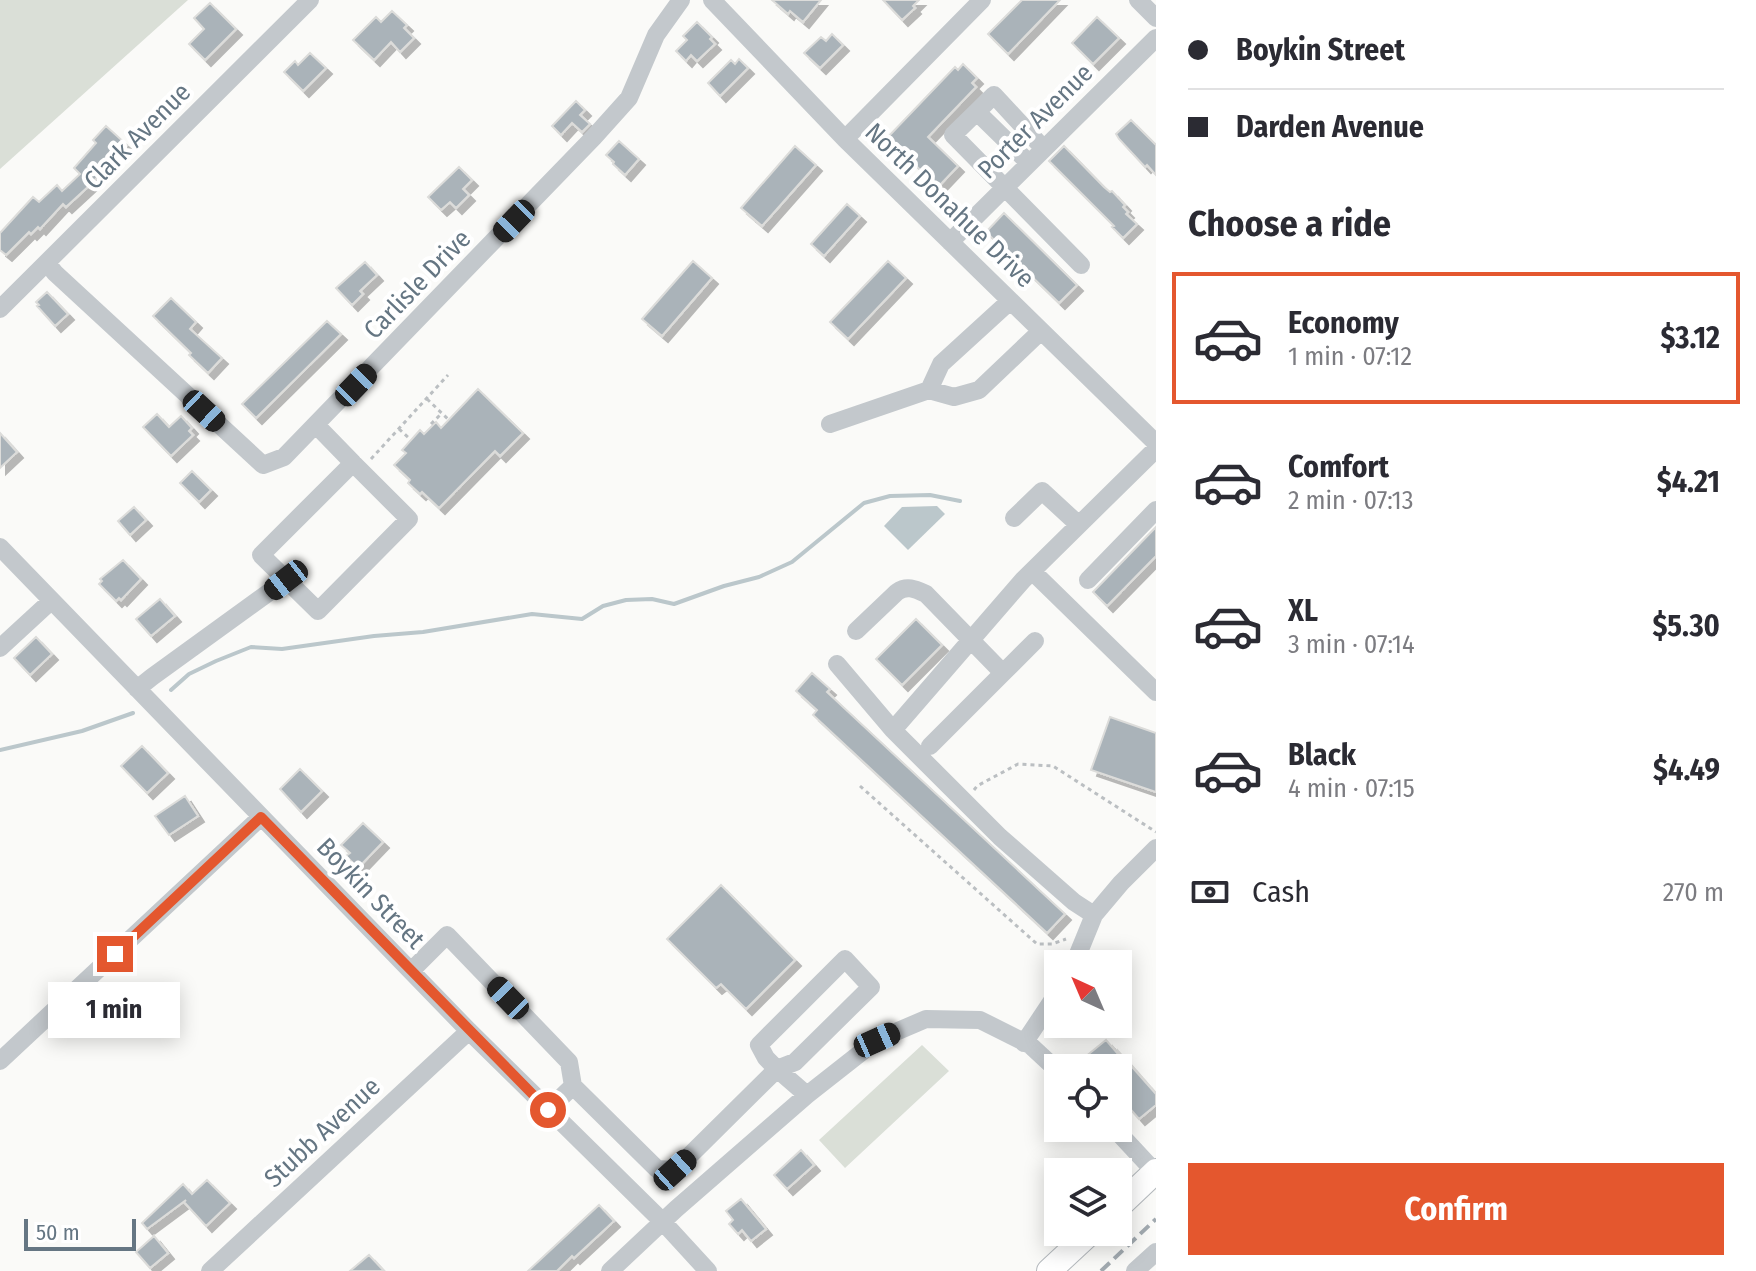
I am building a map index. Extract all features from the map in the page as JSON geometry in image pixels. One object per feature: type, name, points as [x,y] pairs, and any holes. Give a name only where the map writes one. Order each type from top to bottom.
[{"type":"main road","points":[[1132,1194],[1156,1172]]},
{"type":"main road","points":[[1049,1271],[1076,1246]]},
{"type":"street","name":"Clark Avenue","points":[[0,309],[310,0]]},
{"type":"street","name":"Carlisle Drive","points":[[47,263],[263,465],[284,457],[629,98],[656,35],[681,0]]},
{"type":"street","name":"North Donahue Drive","points":[[712,0],[845,139],[1156,446]]},
{"type":"street","points":[[845,139],[982,0]]},
{"type":"street","points":[[1138,0],[1156,18]]},
{"type":"street","name":"Porter Avenue","points":[[950,242],[1023,158],[1156,38]]},
{"type":"street","points":[[1039,143],[994,95],[953,135],[1081,265]]},
{"type":"street","points":[[977,112],[1023,158]]},
{"type":"street","points":[[929,390],[941,364],[1010,301]]},
{"type":"street","points":[[830,424],[929,390],[954,397],[979,390],[1041,331]]},
{"type":"street","points":[[317,426],[360,463],[409,519],[318,611],[261,555],[360,463]]},
{"type":"street","points":[[893,730],[1032,571],[1156,446]]},
{"type":"street","points":[[1014,518],[1042,491],[1079,525]]},
{"type":"street","points":[[1088,580],[1156,510]]},
{"type":"street","name":"Boykin Street","points":[[0,547],[469,1031],[663,1222],[708,1271]]},
{"type":"street","points":[[1032,571],[1156,692]]},
{"type":"street","points":[[137,689],[286,580]]},
{"type":"street","points":[[856,631],[897,592],[915,588],[926,594],[1003,673]]},
{"type":"street","points":[[0,648],[51,601]]},
{"type":"street","points":[[930,746],[1035,641]]},
{"type":"street","points":[[837,664],[893,730],[1000,837],[1092,920]]},
{"type":"street","points":[[0,1061],[261,817]]},
{"type":"street","points":[[1080,950],[1092,920],[1121,883],[1156,848]]},
{"type":"street","points":[[411,971],[447,935],[569,1062],[573,1086],[657,1169],[675,1170],[777,1069],[795,1062],[871,987],[845,959],[759,1045],[766,1058],[777,1069],[807,1095]]},
{"type":"street","points":[[1024,1043],[1044,1013]]},
{"type":"street","points":[[610,1271],[807,1095],[877,1040],[926,1019],[980,1020],[1024,1043],[1044,1059]]},
{"type":"street","name":"Stubb Avenue","points":[[210,1271],[469,1031]]},
{"type":"street","points":[[548,1110],[573,1086]]},
{"type":"street","points":[[1127,1142],[1156,1172]]},
{"type":"street","points":[[1135,1271],[1156,1252]]},
{"type":"path","points":[[360,463],[399,429],[448,375]]},
{"type":"path","points":[[427,399],[449,420]]},
{"type":"path","points":[[431,424],[442,413]]},
{"type":"path","points":[[399,429],[410,439]]},
{"type":"path","points":[[964,801],[977,786],[1018,764],[1053,766],[1156,832]]},
{"type":"path","points":[[860,786],[1037,944],[1052,944],[1068,938],[1092,920]]},
{"type":"shaded area","points":[[0,0],[188,0],[0,169]]},
{"type":"shaded area","points":[[937,506],[945,514],[908,550],[884,526],[902,507]]},
{"type":"shaded area","points":[[922,1045],[949,1071],[845,1168],[819,1140]]},
{"type":"building","points":[[772,0],[821,0],[803,22]]},
{"type":"building","points":[[883,0],[919,0],[902,20]]},
{"type":"building","points":[[1022,0],[1060,0],[1008,54],[988,34]]},
{"type":"building","points":[[210,3],[236,29],[205,60],[189,44],[204,29],[194,18]]},
{"type":"building","points":[[392,11],[407,25],[404,28],[414,38],[400,52],[391,42],[374,60],[353,40],[376,17],[381,22]]},
{"type":"building","points":[[1097,17],[1119,38],[1093,64],[1072,43]]},
{"type":"building","points":[[697,22],[715,44],[697,61],[691,55],[686,61],[676,51],[687,40],[683,36]]},
{"type":"building","points":[[832,34],[843,45],[820,68],[804,53],[821,37],[826,41]]},
{"type":"building","points":[[310,53],[326,68],[303,91],[284,72],[295,61],[298,65]]},
{"type":"building","points":[[739,59],[748,68],[720,96],[708,83],[731,60],[735,64]]},
{"type":"building","points":[[963,64],[977,78],[972,83],[976,87],[928,137],[958,166],[938,187],[887,138],[955,67],[958,70]]},
{"type":"building","points":[[576,101],[585,110],[580,115],[590,124],[582,132],[572,123],[561,135],[552,126]]},
{"type":"building","points":[[1131,120],[1156,145],[1156,175],[1116,134]]},
{"type":"building","points":[[106,126],[127,145],[66,207],[63,204],[40,229],[38,227],[31,234],[29,232],[6,255],[0,250],[0,233],[33,197],[39,202],[57,185],[62,191],[80,174],[74,168]]},
{"type":"building","points":[[619,141],[639,159],[625,175],[606,155]]},
{"type":"building","points":[[795,146],[816,165],[762,226],[741,208]]},
{"type":"building","points":[[1064,146],[1125,205],[1126,214],[1137,224],[1123,238],[1049,161]]},
{"type":"building","points":[[459,167],[472,180],[463,189],[469,195],[456,208],[450,202],[441,210],[428,197]]},
{"type":"building","points":[[847,204],[860,216],[824,256],[811,244]]},
{"type":"building","points":[[1004,213],[1077,285],[1059,303],[986,232]]},
{"type":"building","points":[[693,261],[712,278],[662,336],[642,319]]},
{"type":"building","points":[[888,261],[906,278],[848,339],[830,322]]},
{"type":"building","points":[[365,262],[377,275],[360,291],[363,294],[352,305],[336,288]]},
{"type":"building","points":[[47,292],[68,314],[55,326],[36,302]]},
{"type":"building","points":[[171,298],[196,322],[190,329],[222,358],[208,373],[153,316]]},
{"type":"building","points":[[327,321],[341,334],[256,418],[242,404]]},
{"type":"building","points":[[478,389],[523,433],[500,456],[495,451],[439,508],[408,483],[410,480],[394,465],[406,453],[402,450],[420,430],[424,434],[436,422],[441,428]]},
{"type":"building","points":[[157,414],[169,427],[181,416],[192,428],[189,431],[193,435],[171,456],[143,427]]},
{"type":"building","points":[[0,433],[17,452],[0,468]]},
{"type":"building","points":[[192,471],[211,490],[199,502],[180,483]]},
{"type":"building","points":[[134,507],[146,520],[130,535],[118,521]]},
{"type":"building","points":[[1156,527],[1156,556],[1107,606],[1093,592]]},
{"type":"building","points":[[123,560],[141,579],[121,600],[116,601],[99,584],[100,579]]},
{"type":"building","points":[[160,599],[175,616],[151,636],[136,619]]},
{"type":"building","points":[[916,619],[942,645],[902,685],[876,659]]},
{"type":"building","points":[[36,637],[52,654],[30,675],[14,658]]},
{"type":"building","points":[[812,673],[830,689],[827,692],[1065,914],[1047,933],[813,715],[817,710],[796,691]]},
{"type":"building","points":[[1110,717],[1156,733],[1156,792],[1091,770]]},
{"type":"building","points":[[142,746],[168,773],[147,793],[121,766]]},
{"type":"building","points":[[300,769],[322,791],[301,812],[280,789]]},
{"type":"building","points":[[185,796],[198,816],[169,835],[155,816]]},
{"type":"building","points":[[363,823],[383,842],[358,868],[346,856],[350,853],[341,845]]},
{"type":"building","points":[[721,885],[795,960],[746,1009],[721,984],[716,988],[667,939]]},
{"type":"building","points":[[1106,1040],[1118,1054],[1089,1054]]},
{"type":"building","points":[[1132,1067],[1156,1094],[1156,1105],[1139,1119],[1132,1111]]},
{"type":"building","points":[[801,1150],[814,1165],[787,1189],[774,1175]]},
{"type":"building","points":[[207,1180],[230,1203],[206,1226],[184,1202],[186,1200],[147,1229],[142,1223],[183,1184],[192,1194]]},
{"type":"building","points":[[741,1199],[766,1229],[751,1241],[742,1230],[738,1234],[729,1224],[733,1220],[726,1211]]},
{"type":"building","points":[[599,1205],[614,1221],[557,1271],[528,1271]]},
{"type":"building","points":[[154,1236],[168,1253],[150,1268],[136,1252]]},
{"type":"building","points":[[369,1255],[384,1271],[350,1271]]},
{"type":"waterway","points":[[171,690],[189,674],[251,647],[282,649],[423,632],[532,614],[582,619],[603,606],[626,600],[652,599],[674,604],[759,577],[792,562],[864,503],[890,496],[930,495],[960,501]]},
{"type":"waterway","points":[[0,750],[82,731],[133,713]]},
{"type":"railway","points":[[1101,1271],[1156,1219]]},
{"type":"route","points":[[115,954],[261,817],[548,1110]]}]
